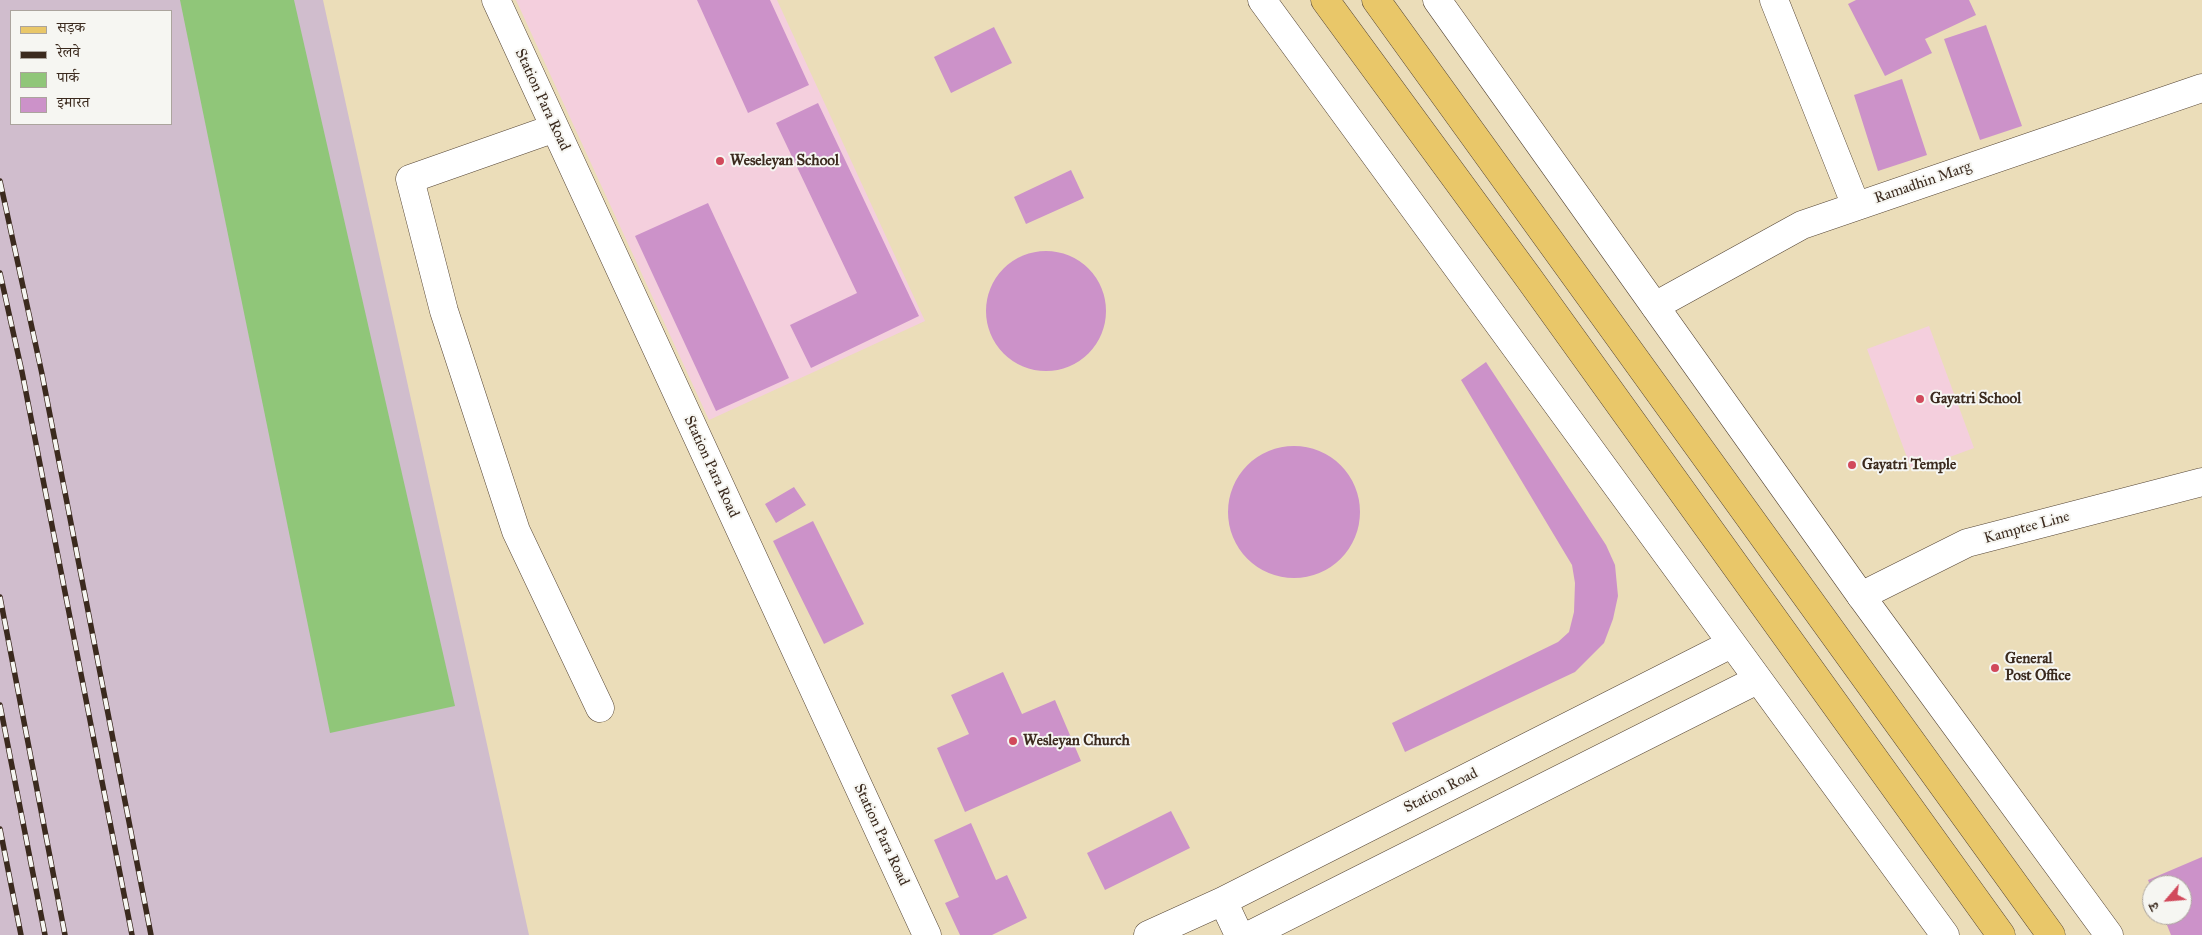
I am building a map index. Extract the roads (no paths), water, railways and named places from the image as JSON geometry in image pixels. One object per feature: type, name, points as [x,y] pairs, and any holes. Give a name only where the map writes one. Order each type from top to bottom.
[{"type":"main road","points":[[1325,0],[1522,269],[2001,935]]},
{"type":"main road","points":[[1376,0],[2051,935]]},
{"type":"street","name":"Station Para Road","points":[[496,0],[927,935]]},
{"type":"street","points":[[1262,0],[1944,935]]},
{"type":"street","points":[[1437,0],[1860,596],[2110,935]]},
{"type":"street","points":[[1774,0],[1856,206]]},
{"type":"street","name":"Ramadhin Marg","points":[[1655,306],[1802,225],[2202,88]]},
{"type":"street","points":[[555,128],[410,179],[444,311],[516,531],[600,708]]},
{"type":"street","name":"Kamptee Line","points":[[1860,596],[1967,543],[2202,482]]},
{"type":"street","name":"Station Road","points":[[1148,935],[1223,901],[1731,644]]},
{"type":"street","points":[[1250,935],[1757,680]]},
{"type":"street","points":[[1223,901],[1239,935]]},
{"type":"railway","points":[[0,181],[42,374],[151,935]]},
{"type":"railway","points":[[0,273],[22,372],[132,935]]},
{"type":"railway","points":[[0,597],[65,935]]},
{"type":"railway","points":[[0,705],[45,935]]},
{"type":"railway","points":[[0,829],[21,935]]},
{"type":"place","name":"Weseleyan School","points":[[720,161]]},
{"type":"place","name":"Gayatri School","points":[[1920,399]]},
{"type":"place","name":"Gayatri Temple","points":[[1852,465]]},
{"type":"place","name":"General Post Office","points":[[1995,668]]},
{"type":"place","name":"Wesleyan Church","points":[[1013,741]]}]
